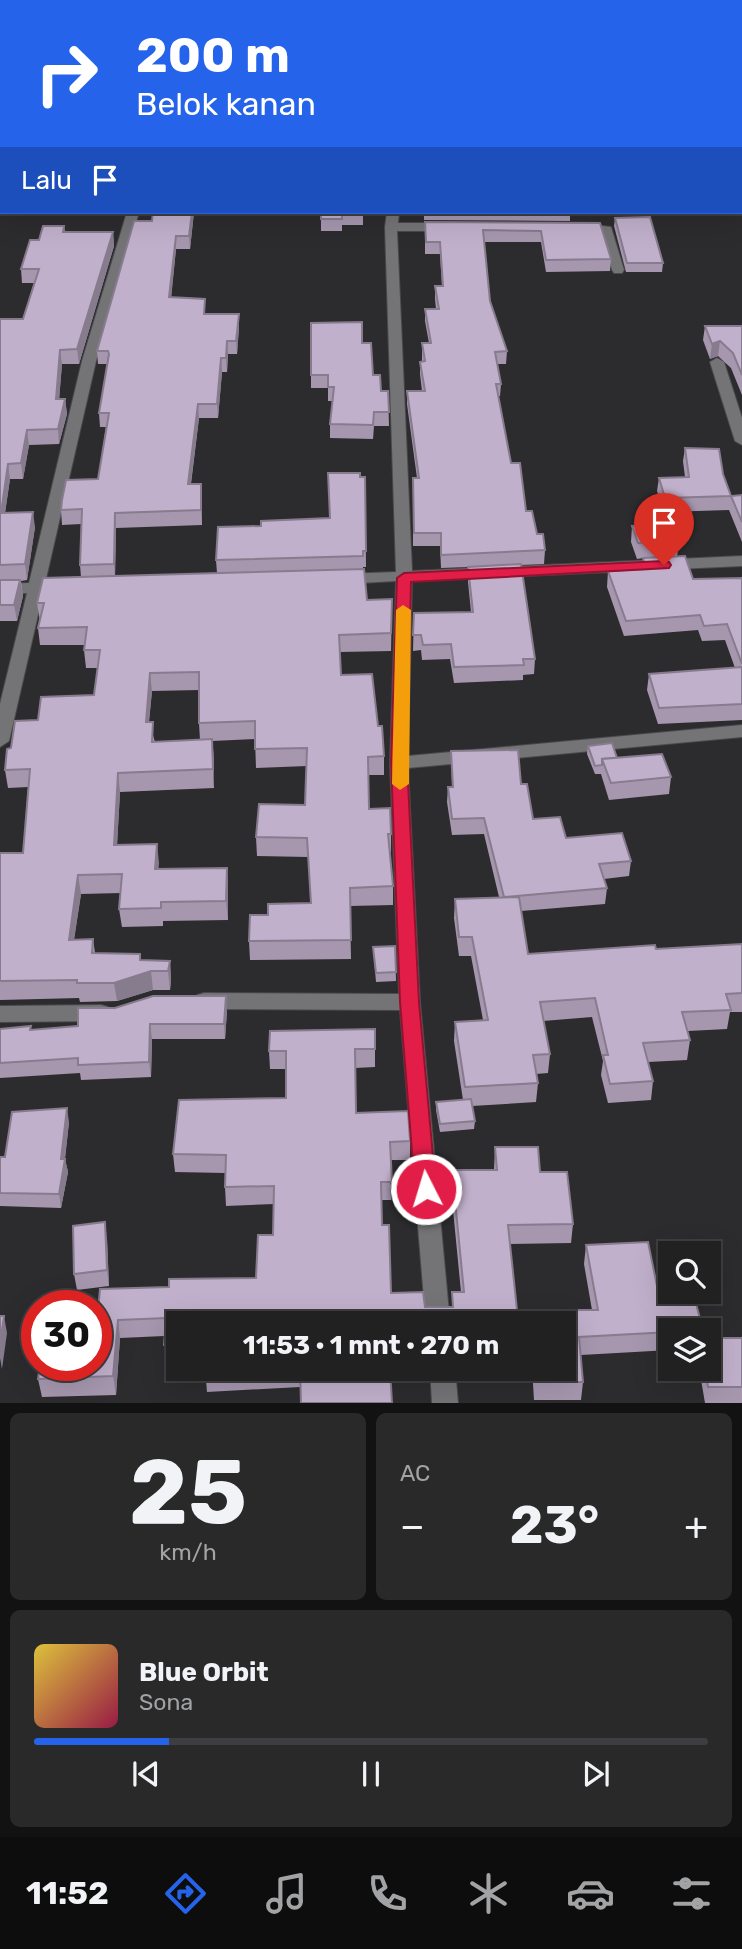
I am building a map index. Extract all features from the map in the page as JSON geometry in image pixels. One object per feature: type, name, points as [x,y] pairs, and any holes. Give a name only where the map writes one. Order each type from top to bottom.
[{"type":"street","points":[[0,741],[89,361],[131,214]]},
{"type":"street","points":[[437,1311],[410,1002],[399,762],[404,578],[392,220],[460,227]]},
{"type":"street","points":[[571,227],[607,230],[618,270]]},
{"type":"street","points":[[717,362],[742,441]]},
{"type":"street","points":[[322,580],[742,561]]},
{"type":"street","points":[[0,589],[75,587]]},
{"type":"street","points":[[399,762],[742,731]]},
{"type":"street","points":[[181,1000],[410,1002]]},
{"type":"street","points":[[0,1014],[117,1012]]},
{"type":"street","points":[[443,1381],[444,1403]]},
{"type":"building","points":[[153,214],[192,214],[189,236],[176,236],[169,297],[205,299],[204,314],[239,314],[236,341],[227,341],[226,358],[221,358],[217,404],[198,404],[188,484],[201,484],[201,510],[115,513],[114,564],[80,565],[82,509],[61,510],[66,480],[98,479],[109,413],[99,413],[109,354],[108,351],[97,351],[134,221],[152,221]]},
{"type":"building","points":[[321,214],[342,214],[342,219],[321,219]]},
{"type":"building","points":[[650,217],[663,263],[627,263],[615,218]]},
{"type":"building","points":[[425,222],[600,223],[611,259],[546,260],[541,231],[483,230],[490,301],[507,351],[495,352],[501,384],[496,384],[511,463],[520,463],[526,511],[532,511],[537,534],[543,534],[545,550],[441,555],[441,533],[414,533],[413,478],[419,478],[407,391],[425,391],[420,362],[425,361],[422,343],[431,343],[425,309],[439,309],[435,286],[443,286],[440,242],[426,242]]},
{"type":"building","points":[[43,226],[64,226],[63,232],[113,232],[77,349],[60,350],[56,399],[65,399],[58,429],[27,430],[21,463],[8,464],[1,513],[33,512],[25,564],[0,565],[0,319],[23,319],[39,269],[21,269],[30,240],[39,240]]},
{"type":"building","points":[[362,322],[362,343],[371,343],[373,375],[380,375],[381,391],[388,391],[389,412],[374,412],[373,425],[330,424],[334,387],[328,387],[328,375],[311,375],[311,323]]},
{"type":"building","points":[[705,326],[742,326],[742,375],[733,353],[720,341],[712,344]]},
{"type":"building","points":[[685,448],[719,449],[723,474],[731,496],[665,498],[659,478],[689,477]]},
{"type":"building","points":[[328,473],[360,473],[360,477],[365,477],[366,551],[363,551],[363,556],[216,560],[218,527],[261,526],[261,521],[330,518]]},
{"type":"building","points":[[742,495],[742,522],[731,496]]},
{"type":"building","points":[[673,524],[679,541],[638,543],[632,526]]},
{"type":"building","points":[[685,556],[693,579],[742,578],[742,664],[727,624],[704,626],[700,615],[626,621],[608,571],[647,569],[643,558]]},
{"type":"building","points":[[521,564],[535,659],[523,659],[524,665],[454,667],[451,644],[423,645],[421,635],[413,635],[414,613],[473,612],[468,567]]},
{"type":"building","points":[[364,569],[367,600],[392,599],[391,633],[339,635],[341,675],[372,674],[378,726],[382,726],[384,756],[368,757],[369,809],[390,808],[391,834],[388,834],[393,886],[350,888],[351,940],[249,941],[250,915],[268,915],[268,904],[311,903],[307,838],[256,837],[259,804],[305,805],[307,748],[255,749],[255,721],[199,723],[199,672],[150,673],[146,722],[153,722],[152,742],[212,739],[213,769],[118,773],[114,845],[157,844],[155,869],[227,868],[226,901],[161,902],[161,908],[119,909],[122,874],[78,875],[69,940],[93,939],[92,953],[140,954],[140,960],[170,961],[168,971],[151,971],[114,983],[77,983],[77,980],[0,981],[0,853],[23,853],[30,769],[5,770],[7,749],[11,748],[15,721],[38,720],[41,697],[94,695],[100,650],[84,650],[87,627],[38,628],[44,603],[37,603],[43,578]]},
{"type":"building","points":[[0,580],[20,580],[14,605],[0,605]]},
{"type":"building","points":[[742,667],[742,704],[659,708],[649,674]]},
{"type":"building","points":[[612,743],[617,758],[602,759],[602,765],[595,766],[588,746]]},
{"type":"building","points":[[518,750],[521,784],[527,784],[533,819],[560,817],[566,838],[622,833],[631,861],[599,864],[607,888],[504,897],[484,818],[452,819],[448,787],[453,787],[451,751]]},
{"type":"building","points":[[662,754],[671,777],[611,783],[602,759]]},
{"type":"building","points":[[519,897],[528,954],[655,945],[656,949],[742,944],[742,993],[726,994],[731,1010],[682,1012],[690,1040],[643,1043],[653,1081],[610,1084],[603,1055],[608,1055],[595,998],[540,1002],[550,1054],[533,1055],[538,1083],[465,1087],[455,1022],[488,1020],[472,937],[459,937],[455,899]]},
{"type":"building","points":[[395,946],[396,972],[376,973],[373,947]]},
{"type":"building","points":[[153,996],[226,996],[224,1024],[150,1024],[149,1062],[78,1065],[78,1058],[0,1063],[0,1029],[31,1026],[30,1030],[78,1026],[78,1008],[115,1008]]},
{"type":"building","points":[[375,1029],[375,1049],[355,1049],[356,1113],[408,1111],[410,1141],[390,1142],[392,1182],[381,1182],[382,1225],[389,1225],[391,1293],[423,1292],[425,1307],[453,1307],[452,1292],[464,1292],[452,1170],[497,1170],[495,1147],[538,1147],[540,1172],[567,1172],[573,1224],[508,1225],[517,1310],[598,1310],[586,1245],[648,1242],[658,1304],[696,1304],[700,1318],[658,1318],[658,1333],[579,1337],[583,1382],[536,1382],[576,1381],[576,1311],[166,1311],[166,1318],[118,1320],[112,1376],[112,1290],[100,1289],[169,1287],[169,1279],[256,1278],[258,1235],[273,1235],[274,1186],[225,1187],[226,1155],[173,1154],[179,1100],[286,1098],[286,1051],[269,1051],[270,1031]]},
{"type":"building","points":[[471,1099],[475,1121],[440,1124],[436,1102]]},
{"type":"building","points":[[67,1108],[61,1159],[65,1159],[59,1194],[0,1193],[0,1157],[5,1157],[12,1112]]},
{"type":"building","points":[[105,1222],[107,1270],[74,1274],[73,1226]]},
{"type":"building","points":[[0,1316],[4,1316],[0,1343]]},
{"type":"building","points":[[721,1338],[742,1338],[742,1387],[708,1387],[707,1381],[721,1381]]},
{"type":"building","points":[[300,1381],[391,1381],[392,1403],[301,1403]]},
{"type":"slow traffic","points":[[400,784],[403,610]]},
{"type":"route","points":[[426,1189],[410,1002],[399,762],[404,578],[664,565]]}]
